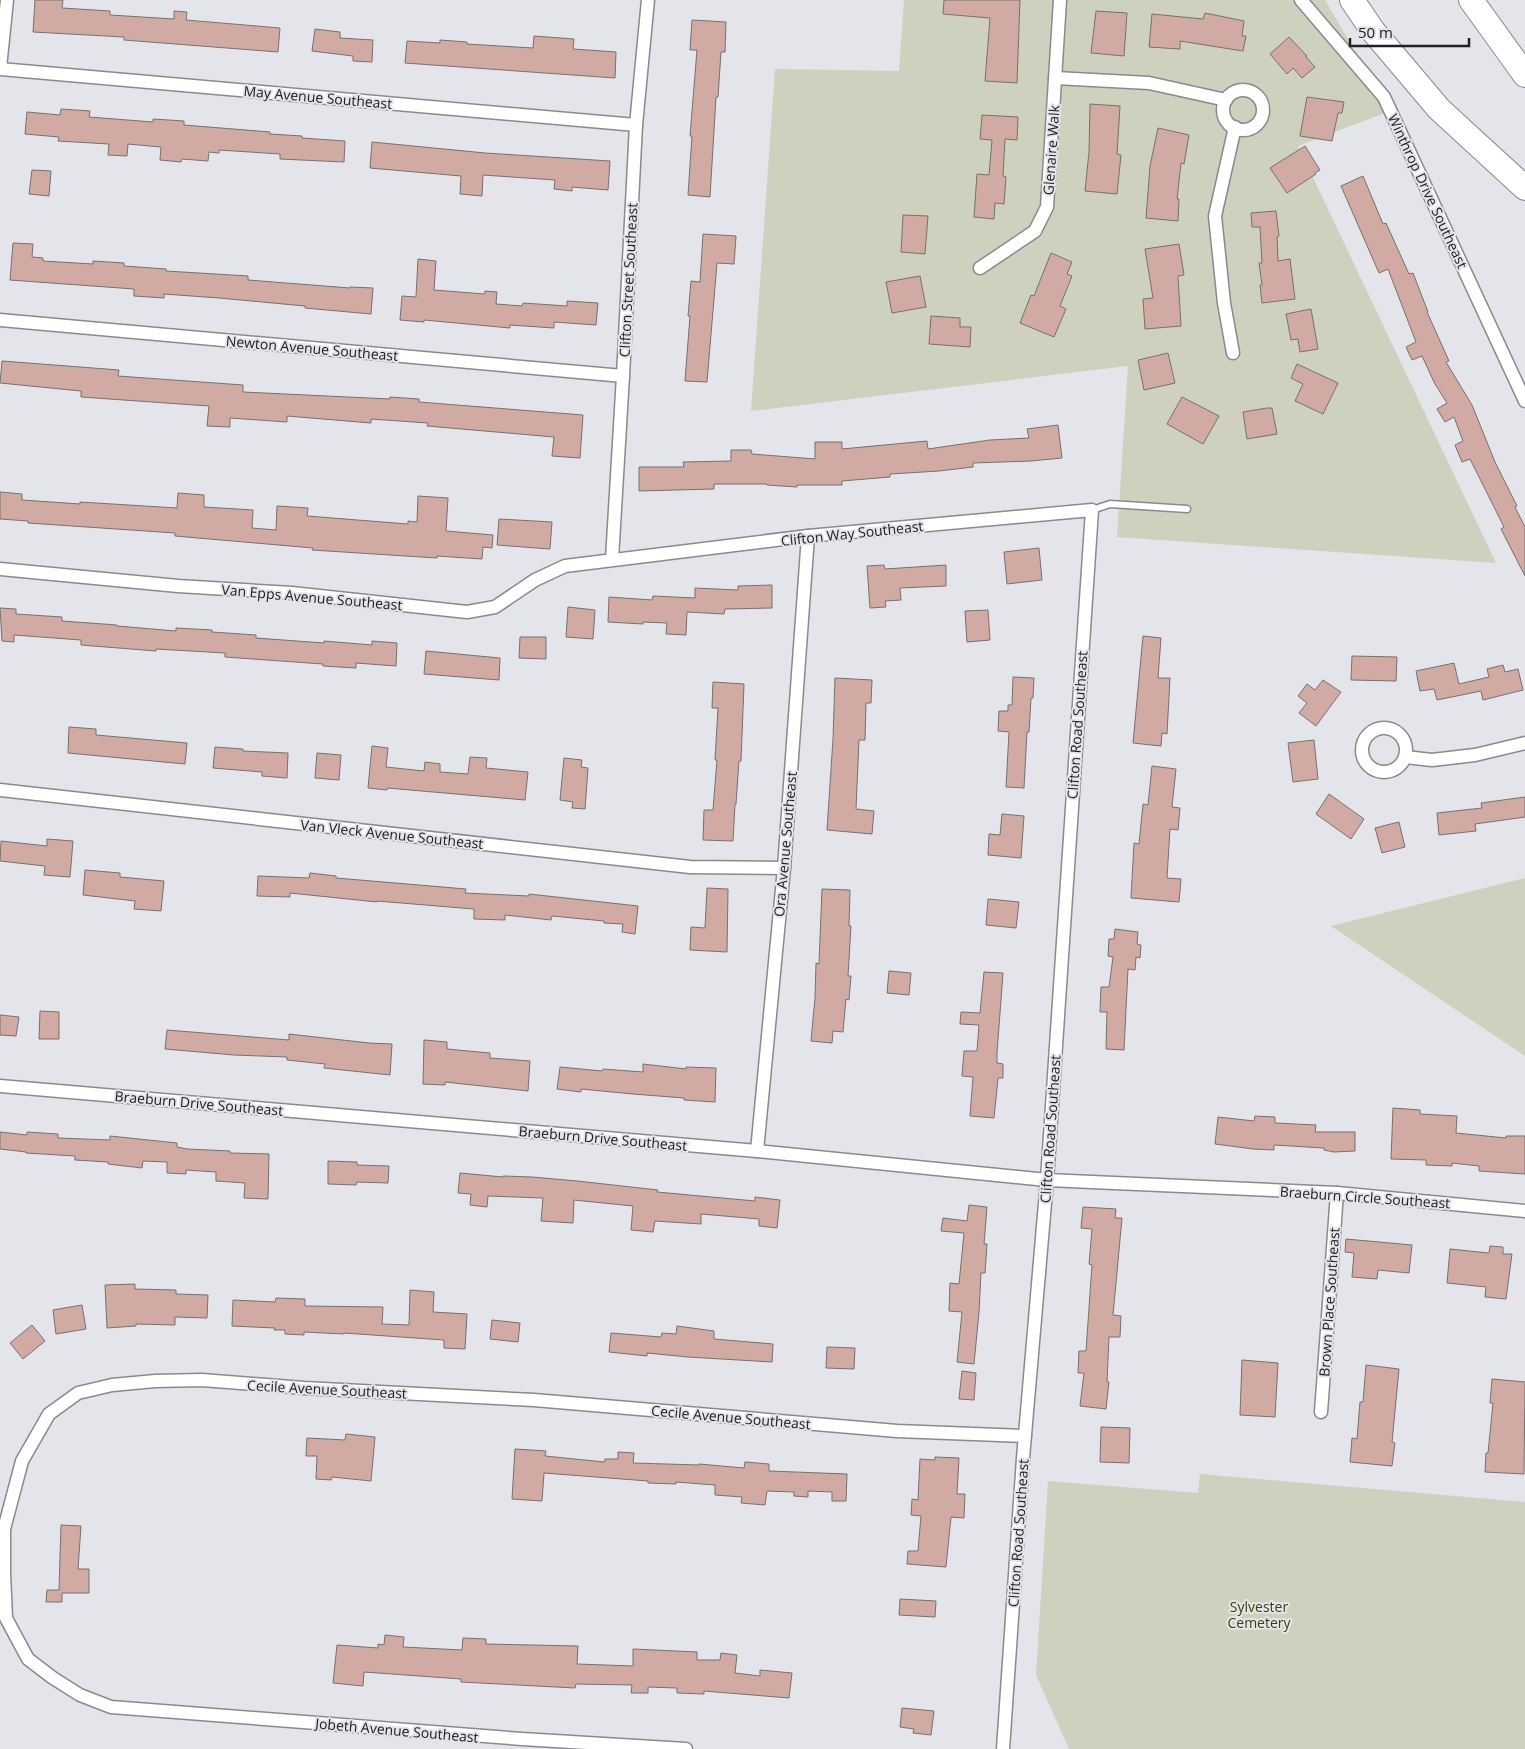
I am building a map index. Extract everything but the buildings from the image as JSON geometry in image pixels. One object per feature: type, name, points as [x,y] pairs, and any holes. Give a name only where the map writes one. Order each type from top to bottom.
[{"type":"highway","points":[[1352,0],[1373,31],[1439,109],[1525,188]]},
{"type":"highway","points":[[1470,0],[1525,76]]},
{"type":"street","points":[[0,68],[6,0]]},
{"type":"street","name":"Clifton Street Southeast","points":[[612,559],[636,125],[648,0]]},
{"type":"street","name":"Glenaire Walk","points":[[980,268],[1035,232],[1047,207],[1060,0]]},
{"type":"street","name":"Winthrop Drive Southeast","points":[[1302,0],[1384,97],[1525,401]]},
{"type":"street","name":"May Avenue Southeast","points":[[0,68],[636,125]]},
{"type":"street","points":[[1055,78],[1149,83],[1226,100]]},
{"type":"street","points":[[1248,91],[1254,94],[1262,104],[1262,117],[1247,129],[1235,128],[1225,119],[1224,106],[1226,100],[1236,92],[1248,91]]},
{"type":"street","points":[[1233,353],[1224,303],[1216,216],[1235,128]]},
{"type":"street","name":"Newton Avenue Southeast","points":[[0,320],[623,376]]},
{"type":"street","name":"Clifton Way Southeast","points":[[612,559],[808,536],[1092,510]]},
{"type":"street","name":"Clifton Road Southeast","points":[[1003,1749],[1025,1436],[1047,1180],[1092,510]]},
{"type":"street","name":"Ora Avenue Southeast","points":[[757,1151],[784,868],[808,536]]},
{"type":"street","name":"Van Epps Avenue Southeast","points":[[0,569],[178,586],[292,593],[467,612],[496,607],[535,580],[565,566],[612,559]]},
{"type":"street","points":[[1405,757],[1432,760],[1475,755],[1525,743]]},
{"type":"street","name":"Van Vleck Avenue Southeast","points":[[0,790],[690,867],[784,868]]},
{"type":"street","name":"Braeburn Drive Southeast","points":[[0,1086],[757,1151],[1047,1180],[1205,1187]]},
{"type":"street","name":"Braeburn Circle Southeast","points":[[1205,1187],[1337,1193],[1525,1211]]},
{"type":"street","name":"Brown Place Southeast","points":[[1321,1412],[1337,1193]]},
{"type":"street","name":"Cecile Avenue Southeast","points":[[168,1712],[112,1707],[80,1695],[28,1659],[6,1618],[4,1529],[22,1461],[49,1414],[78,1393],[120,1384],[202,1380],[304,1388],[534,1400],[897,1431],[1025,1436]]},
{"type":"street","name":"Jobeth Avenue Southeast","points":[[168,1712],[522,1744],[686,1749]]},
{"type":"lane","points":[[1092,510],[1110,504],[1188,509]]},
{"type":"green space","points":[[904,0],[1325,0],[1390,111],[1298,146],[1496,563],[1117,537],[1128,366],[751,411],[775,69],[899,71]]},
{"type":"green space","points":[[1525,878],[1525,1056],[1331,926]]},
{"type":"green space","name":"Sylvester Cemetery","points":[[1200,1474],[1525,1502],[1525,1749],[1069,1749],[1036,1675],[1048,1481],[1198,1493]]}]
